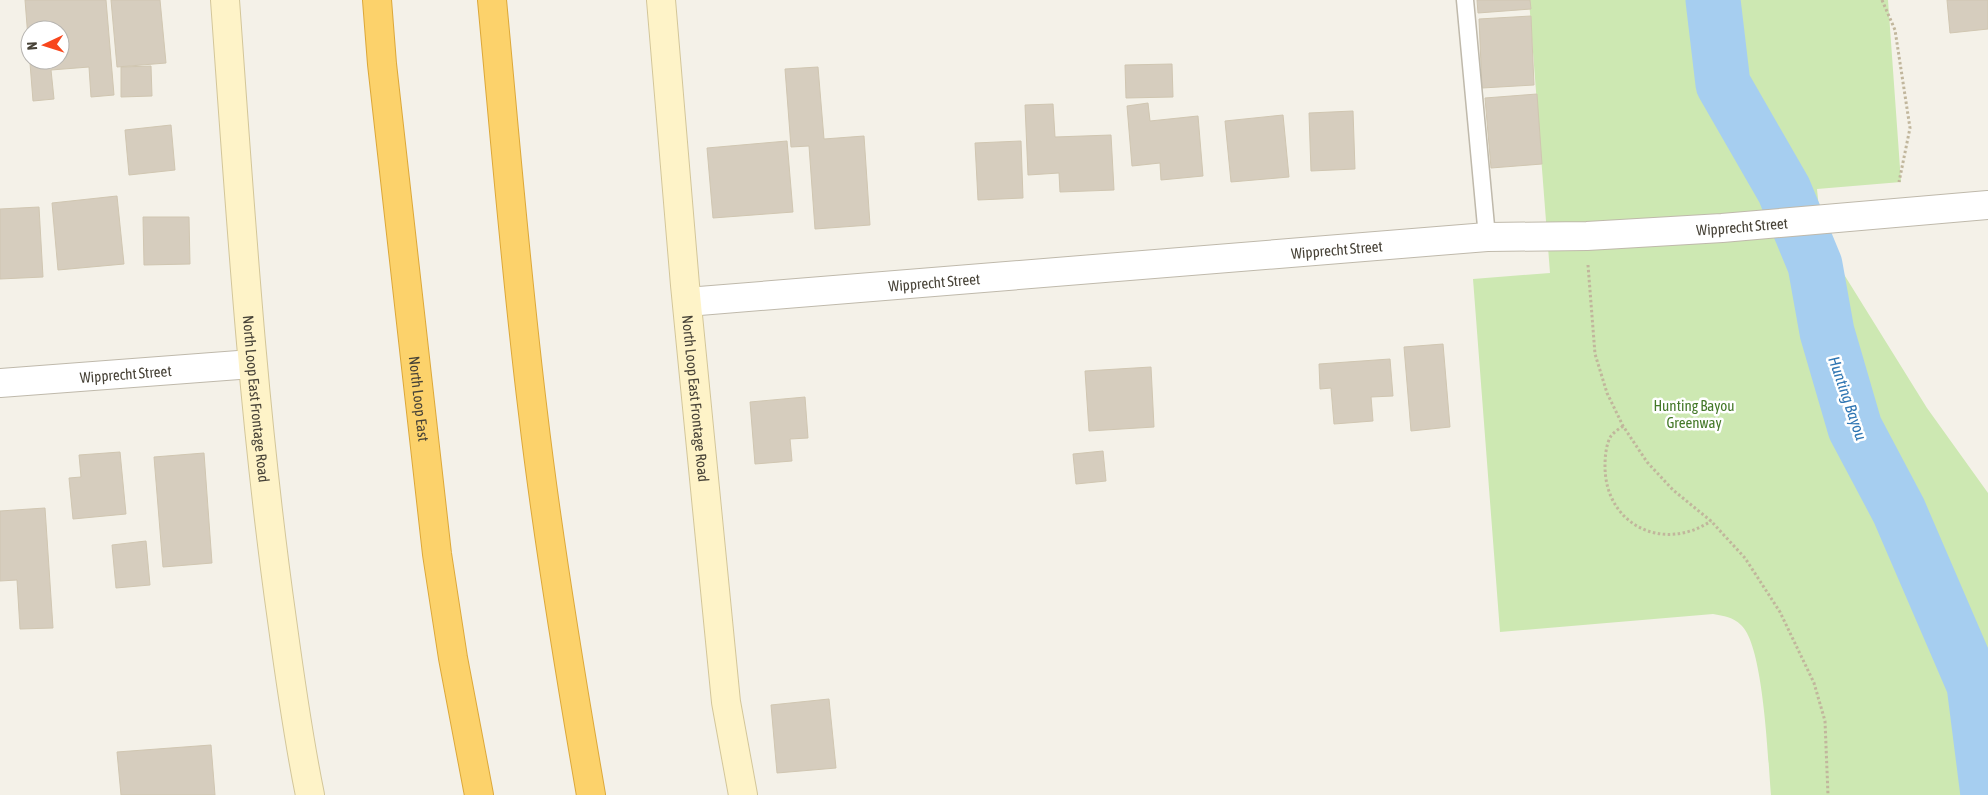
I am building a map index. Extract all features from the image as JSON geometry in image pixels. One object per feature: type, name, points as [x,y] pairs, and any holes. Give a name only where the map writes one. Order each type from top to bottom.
[{"type":"highway","name":"North Loop East","points":[[377,0],[384,84],[438,554],[453,658],[480,795]]},
{"type":"highway","points":[[492,0],[512,225],[533,414],[551,552],[591,795]]},
{"type":"main road","name":"North Loop East Frontage Road","points":[[225,0],[252,364],[271,544],[300,746],[310,795]]},
{"type":"main road","name":"North Loop East Frontage Road","points":[[661,0],[687,302],[726,702],[744,795]]},
{"type":"street","name":"Wipprecht Street","points":[[687,302],[1486,237],[1586,236],[1722,228],[1898,201],[1988,205]]},
{"type":"street","name":"Wipprecht Street","points":[[0,383],[252,364]]},
{"type":"lane","points":[[1464,0],[1486,237]]},
{"type":"path","points":[[1882,0],[1895,30],[1910,128],[1898,201]]},
{"type":"path","points":[[1587,259],[1595,354],[1607,393],[1623,426],[1647,462],[1673,490],[1711,521],[1750,566],[1780,612],[1814,683],[1825,721],[1828,795]]},
{"type":"path","points":[[1623,426],[1612,435],[1607,446],[1605,475],[1608,490],[1625,518],[1635,526],[1666,536],[1693,531],[1711,521]]},
{"type":"green space","name":"Hunting Bayou Greenway","points":[[1529,0],[1888,0],[1901,182],[1817,189],[1822,239],[1927,408],[1988,493],[1988,795],[1771,795],[1764,705],[1755,655],[1749,637],[1741,625],[1728,617],[1713,614],[1500,632],[1473,279],[1550,273]]},
{"type":"building","points":[[25,0],[106,0],[114,95],[91,97],[89,67],[70,68],[70,20],[27,20]]},
{"type":"building","points":[[111,0],[160,0],[166,63],[117,67]]},
{"type":"building","points":[[1477,0],[1530,0],[1531,9],[1478,13]]},
{"type":"building","points":[[1947,0],[1988,0],[1988,29],[1950,33]]},
{"type":"building","points":[[1531,16],[1534,85],[1482,88],[1479,19]]},
{"type":"building","points":[[1172,64],[1173,97],[1126,98],[1125,65]]},
{"type":"building","points":[[151,66],[152,96],[121,97],[121,67]]},
{"type":"building","points":[[818,67],[824,139],[864,136],[870,225],[815,229],[809,146],[791,147],[785,69]]},
{"type":"building","points":[[31,70],[51,70],[54,99],[33,101]]},
{"type":"building","points":[[1537,94],[1542,164],[1491,168],[1485,98]]},
{"type":"building","points":[[1148,103],[1150,121],[1198,116],[1203,176],[1161,180],[1160,163],[1132,166],[1127,106]]},
{"type":"building","points":[[1053,104],[1055,137],[1111,135],[1114,190],[1060,192],[1059,173],[1028,175],[1025,105]]},
{"type":"building","points":[[1353,111],[1355,169],[1311,171],[1309,113]]},
{"type":"building","points":[[1283,115],[1289,177],[1231,182],[1225,121]]},
{"type":"building","points":[[171,125],[175,170],[129,175],[125,130]]},
{"type":"building","points":[[787,141],[793,212],[713,218],[707,148]]},
{"type":"building","points":[[1021,141],[1023,198],[978,200],[975,143]]},
{"type":"building","points":[[117,196],[124,264],[58,270],[52,203]]},
{"type":"building","points":[[39,207],[43,277],[0,279],[0,209]]},
{"type":"building","points":[[143,217],[189,217],[190,264],[144,265]]},
{"type":"building","points":[[1443,344],[1450,427],[1411,431],[1404,347]]},
{"type":"building","points":[[1390,359],[1393,396],[1371,397],[1373,421],[1334,424],[1331,388],[1320,389],[1319,364]]},
{"type":"building","points":[[1151,367],[1154,427],[1089,431],[1085,371]]},
{"type":"building","points":[[805,397],[808,438],[790,439],[792,461],[755,464],[750,402]]},
{"type":"building","points":[[1103,451],[1106,481],[1076,484],[1073,454]]},
{"type":"building","points":[[120,452],[126,514],[73,519],[69,478],[81,477],[79,455]]},
{"type":"building","points":[[204,453],[212,563],[163,567],[154,457]]},
{"type":"building","points":[[45,508],[53,628],[20,629],[17,580],[0,581],[0,511]]},
{"type":"building","points":[[146,541],[150,585],[116,588],[112,545]]},
{"type":"building","points":[[829,699],[836,768],[777,773],[771,705]]},
{"type":"building","points":[[211,745],[215,795],[121,795],[117,752]]},
{"type":"waterway","name":"Hunting Bayou","points":[[1713,0],[1723,84],[1784,190],[1815,265],[1827,332],[1855,428],[1899,511],[1974,685],[1988,795]]}]
